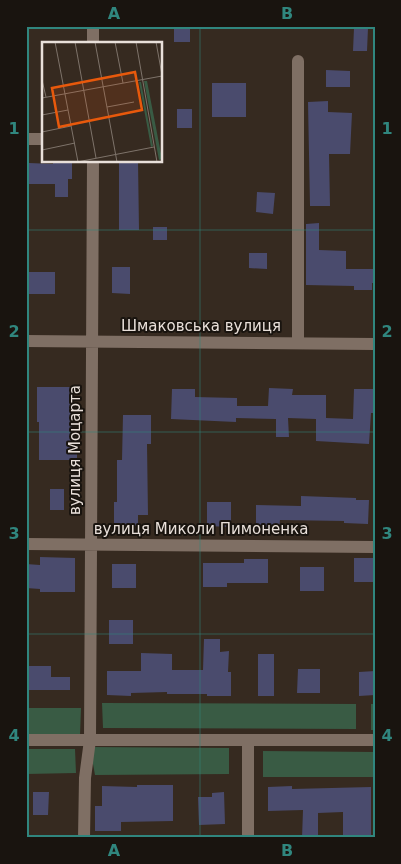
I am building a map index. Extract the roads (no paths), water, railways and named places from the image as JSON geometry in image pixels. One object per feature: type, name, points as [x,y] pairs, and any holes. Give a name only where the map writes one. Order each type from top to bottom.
[{"type":"street","points":[[93,42],[94,26]]},
{"type":"street","points":[[298,61],[298,343]]},
{"type":"street","points":[[26,139],[42,140]]},
{"type":"street","name":"вулиця Моцарта","points":[[84,838],[86,778],[90,740],[93,162]]},
{"type":"street","name":"Шмаковська вулиця","points":[[26,341],[375,344]]},
{"type":"street","name":"вулиця Миколи Пимоненка","points":[[26,544],[375,547]]},
{"type":"street","points":[[26,740],[375,740]]},
{"type":"street","points":[[248,740],[248,838]]}]
